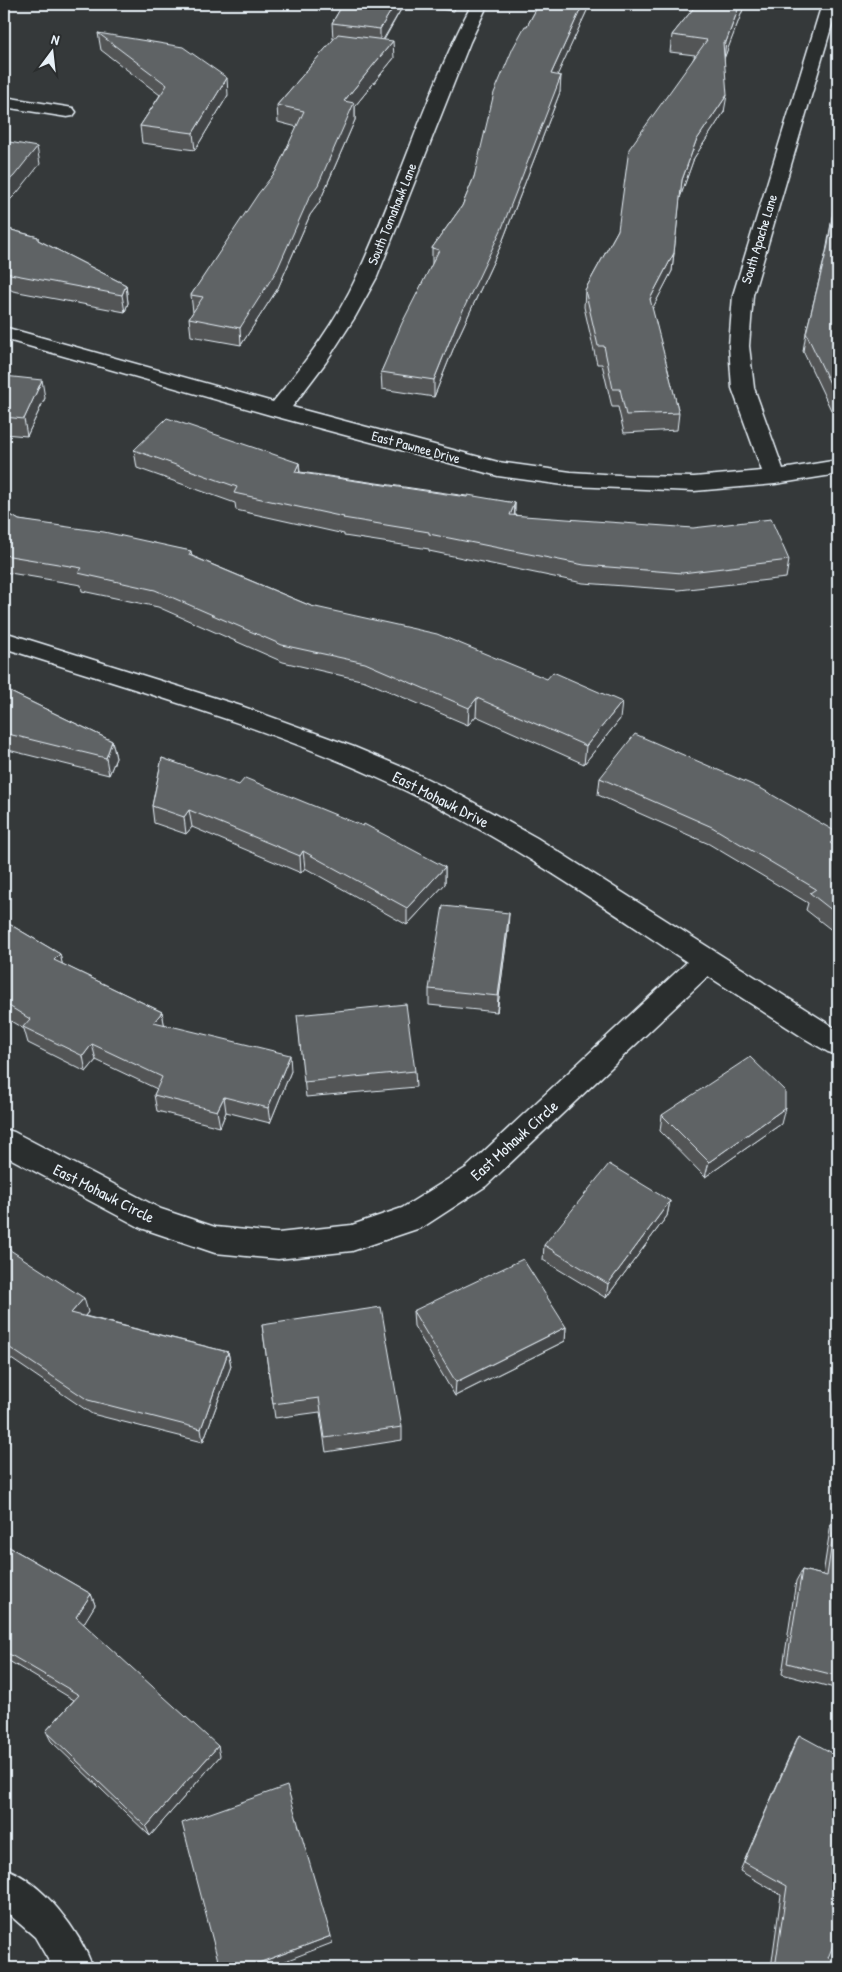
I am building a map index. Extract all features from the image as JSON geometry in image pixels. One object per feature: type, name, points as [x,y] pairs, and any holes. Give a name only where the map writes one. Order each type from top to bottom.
[{"type":"street","name":"South Tomahawk Lane","points":[[278,410],[316,362],[345,317],[367,277],[458,51],[480,4]]},
{"type":"street","name":"South Apache Lane","points":[[775,477],[743,388],[739,346],[743,295],[830,4]]},
{"type":"street","points":[[4,102],[66,112]]},
{"type":"street","name":"East Pawnee Drive","points":[[4,334],[498,469],[561,478],[635,483],[694,484],[775,477],[838,467]]},
{"type":"street","name":"East Mohawk Drive","points":[[4,640],[234,714],[350,755],[452,802],[542,852],[706,961],[838,1044]]},
{"type":"street","name":"East Mohawk Circle","points":[[4,1141],[152,1220],[215,1240],[278,1246],[352,1238],[412,1218],[476,1177],[706,961]]},
{"type":"street","points":[[4,1886],[48,1924],[74,1968]]},
{"type":"building","points":[[343,4],[395,4],[380,29],[332,23]]},
{"type":"building","points":[[539,4],[583,4],[551,74],[561,76],[502,228],[456,325],[434,380],[381,372],[402,323],[439,250],[432,248],[462,206],[474,177],[494,93],[513,48]]},
{"type":"building","points":[[697,4],[740,4],[726,42],[723,42],[727,95],[696,141],[682,180],[674,253],[650,299],[679,413],[626,415],[620,389],[613,389],[604,346],[598,346],[585,290],[618,230],[629,149],[707,40],[672,35]]},
{"type":"building","points":[[98,33],[183,47],[227,78],[193,133],[140,126],[167,85]]},
{"type":"building","points":[[338,34],[393,41],[344,101],[354,103],[318,185],[309,198],[277,270],[240,328],[189,318],[203,297],[191,295],[258,194],[276,171],[304,111],[277,105]]},
{"type":"building","points":[[4,141],[37,147],[14,176],[4,185]]},
{"type":"building","points":[[838,191],[838,392],[834,392],[806,333],[828,245]]},
{"type":"building","points":[[4,228],[38,237],[38,240],[126,285],[122,295],[10,274],[4,270]]},
{"type":"building","points":[[4,376],[42,380],[24,419],[4,417]]},
{"type":"building","points":[[167,418],[299,463],[295,472],[515,503],[510,515],[693,528],[771,519],[789,560],[682,573],[584,565],[429,534],[429,532],[343,518],[234,493],[237,487],[134,450]]},
{"type":"building","points":[[4,511],[19,520],[104,532],[191,551],[189,555],[311,606],[437,634],[547,679],[553,672],[622,702],[586,746],[477,698],[469,708],[365,663],[282,645],[155,590],[78,573],[82,568],[4,555]]},
{"type":"building","points":[[4,689],[112,741],[106,758],[4,733]]},
{"type":"building","points":[[635,734],[762,789],[838,833],[830,843],[838,849],[838,915],[810,893],[816,889],[712,827],[600,778]]},
{"type":"building","points":[[162,758],[239,785],[245,778],[363,826],[364,824],[445,867],[407,908],[303,851],[300,856],[189,810],[184,817],[152,806]]},
{"type":"building","points":[[443,906],[509,913],[498,996],[429,989]]},
{"type":"building","points":[[4,921],[60,954],[54,960],[162,1012],[154,1022],[290,1055],[268,1108],[224,1097],[217,1111],[154,1095],[162,1077],[92,1044],[83,1056],[23,1027],[30,1019],[4,1003]]},
{"type":"building","points":[[406,1004],[415,1071],[304,1082],[297,1015]]},
{"type":"building","points":[[750,1057],[785,1091],[785,1108],[709,1162],[662,1115]]},
{"type":"building","points":[[609,1164],[670,1201],[608,1284],[544,1245]]},
{"type":"building","points":[[4,1246],[84,1298],[71,1313],[228,1352],[201,1429],[88,1400],[4,1344]]},
{"type":"building","points":[[523,1259],[566,1327],[456,1382],[413,1311]]},
{"type":"building","points":[[381,1307],[402,1427],[325,1438],[319,1398],[273,1404],[262,1325]]},
{"type":"building","points":[[838,1501],[838,1676],[787,1663],[802,1570],[827,1576]]},
{"type":"building","points":[[4,1544],[91,1594],[76,1617],[218,1746],[146,1827],[46,1731],[79,1695],[4,1651]]},
{"type":"building","points":[[799,1735],[838,1756],[838,1933],[828,1958],[838,1961],[838,1968],[775,1968],[787,1886],[744,1862]]},
{"type":"building","points":[[287,1786],[331,1936],[245,1968],[220,1968],[182,1823]]}]
